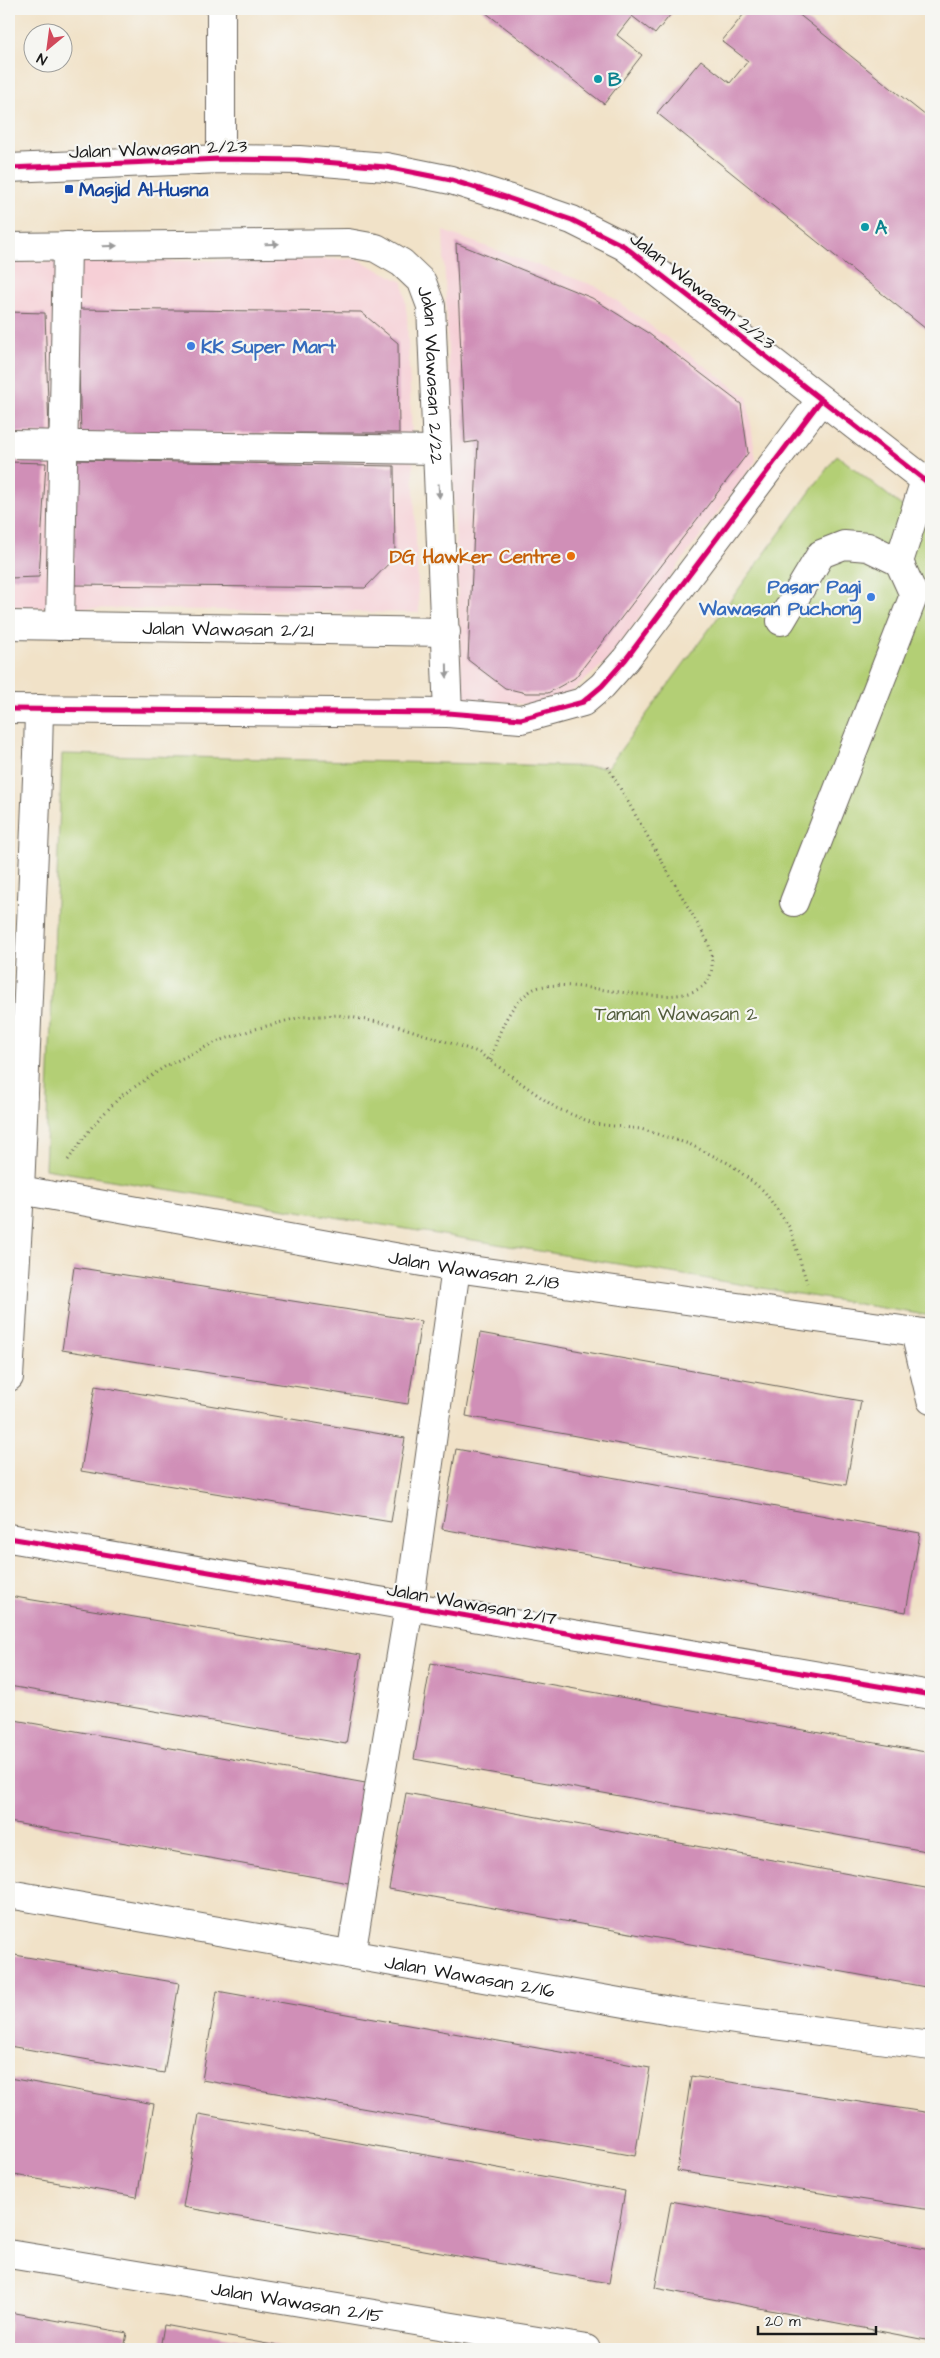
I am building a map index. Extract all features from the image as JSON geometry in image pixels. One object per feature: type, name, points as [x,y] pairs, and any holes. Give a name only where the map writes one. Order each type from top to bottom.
[{"type":"street","points":[[221,9],[221,159]]},
{"type":"street","name":"Jalan Wawasan 2/23","points":[[9,168],[221,159],[299,160],[386,167],[452,180],[572,220],[624,246],[928,483]]},
{"type":"street","name":"Jalan Wawasan 2/22","points":[[9,247],[348,243],[376,248],[402,263],[422,282],[431,306],[448,713]]},
{"type":"street","points":[[60,626],[67,246]]},
{"type":"street","points":[[9,709],[448,713],[521,719],[583,702],[602,686],[626,659],[821,400]]},
{"type":"street","points":[[9,444],[437,450]]},
{"type":"street","points":[[899,562],[928,483]]},
{"type":"street","points":[[781,621],[821,554],[844,545],[868,547],[899,562],[914,595],[794,902]]},
{"type":"street","name":"Jalan Wawasan 2/21","points":[[9,625],[446,632]]},
{"type":"street","points":[[9,1376],[20,1190],[38,754],[38,709]]},
{"type":"street","name":"Jalan Wawasan 2/18","points":[[20,1190],[456,1268],[923,1333]]},
{"type":"street","points":[[351,1955],[409,1607],[456,1268]]},
{"type":"street","points":[[923,1333],[931,1400]]},
{"type":"street","name":"Jalan Wawasan 2/17","points":[[9,1538],[931,1695]]},
{"type":"street","name":"Jalan Wawasan 2/16","points":[[9,1894],[676,2012],[931,2046]]},
{"type":"street","name":"Jalan Wawasan 2/15","points":[[9,2254],[586,2349]]},
{"type":"path","points":[[490,1060],[501,1029],[512,1008],[533,990],[551,985],[577,986],[623,993],[683,996],[699,989],[709,977],[713,959],[708,942],[608,767]]},
{"type":"path","points":[[68,1160],[94,1124],[121,1096],[166,1066],[216,1042],[300,1017],[338,1015],[395,1025],[478,1052],[556,1108],[595,1124],[641,1129],[689,1144],[730,1164],[764,1191],[790,1228],[807,1283]]},
{"type":"shaded area","name":"DG Hawker Centre","points":[[443,231],[598,287],[747,397],[756,461],[607,661],[571,692],[541,703],[521,704],[462,698]]},
{"type":"shaded area","points":[[357,259],[403,282],[407,316],[419,613],[9,607],[9,262]]},
{"type":"green space","name":"Taman Wawasan 2","points":[[837,455],[931,529],[931,1316],[45,1169],[62,754],[608,767]]},
{"type":"building","name":"B","points":[[481,9],[675,9],[655,34],[632,16],[617,35],[642,55],[604,104]]},
{"type":"building","name":"A","points":[[748,9],[792,9],[931,120],[931,333],[657,113],[701,60],[730,83],[748,61],[722,41]]},
{"type":"building","name":"DG Hawker Centre","points":[[456,243],[592,298],[648,333],[741,404],[748,453],[575,678],[548,693],[526,693],[505,688],[468,660],[478,441],[465,443]]},
{"type":"building","points":[[77,309],[361,312],[398,343],[399,433],[81,433]]},
{"type":"building","points":[[9,312],[45,313],[49,433],[9,432]]},
{"type":"building","points":[[76,460],[394,466],[395,557],[365,588],[74,585]]},
{"type":"building","points":[[9,462],[46,463],[39,577],[9,578]]},
{"type":"building","points":[[74,1267],[421,1321],[408,1404],[62,1350]]},
{"type":"building","points":[[480,1333],[861,1401],[846,1485],[466,1416]]},
{"type":"building","points":[[95,1386],[405,1438],[391,1522],[81,1471]]},
{"type":"building","points":[[456,1449],[920,1533],[906,1612],[442,1529]]},
{"type":"building","points":[[9,1596],[361,1655],[346,1744],[9,1686]]},
{"type":"building","points":[[431,1663],[931,1753],[931,1852],[414,1759]]},
{"type":"building","points":[[9,1719],[371,1784],[354,1884],[9,1822]]},
{"type":"building","points":[[406,1793],[931,1889],[931,1988],[389,1889]]},
{"type":"building","points":[[9,1954],[179,1983],[164,2073],[9,2046]]},
{"type":"building","points":[[217,1991],[650,2068],[635,2156],[202,2080]]},
{"type":"building","points":[[691,2076],[931,2113],[931,2210],[677,2171]]},
{"type":"building","points":[[9,2078],[154,2104],[137,2197],[9,2174]]},
{"type":"building","points":[[199,2114],[625,2191],[609,2283],[183,2207]]},
{"type":"building","points":[[671,2201],[931,2250],[931,2341],[655,2288]]},
{"type":"building","points":[[9,2312],[127,2333],[124,2349],[9,2349]]},
{"type":"building","points":[[164,2325],[289,2348],[289,2349],[160,2349]]},
{"type":"cycle path","points":[[9,168],[221,159],[299,160],[386,167],[451,180],[572,220],[624,246],[931,485]]},
{"type":"cycle path","points":[[9,709],[448,713],[521,719],[583,702],[602,686],[626,659],[821,400]]},
{"type":"cycle path","points":[[9,1538],[931,1695]]},
{"type":"place","name":"B","points":[[598,79]]},
{"type":"place","name":"Masjid Al-Husna","points":[[69,189]]},
{"type":"place","name":"A","points":[[865,227]]},
{"type":"place","name":"KK Super Mart","points":[[191,346]]},
{"type":"place","name":"DG Hawker Centre","points":[[571,556]]},
{"type":"place","name":"Pasar Pagi Wawasan Puchong","points":[[871,597]]}]
